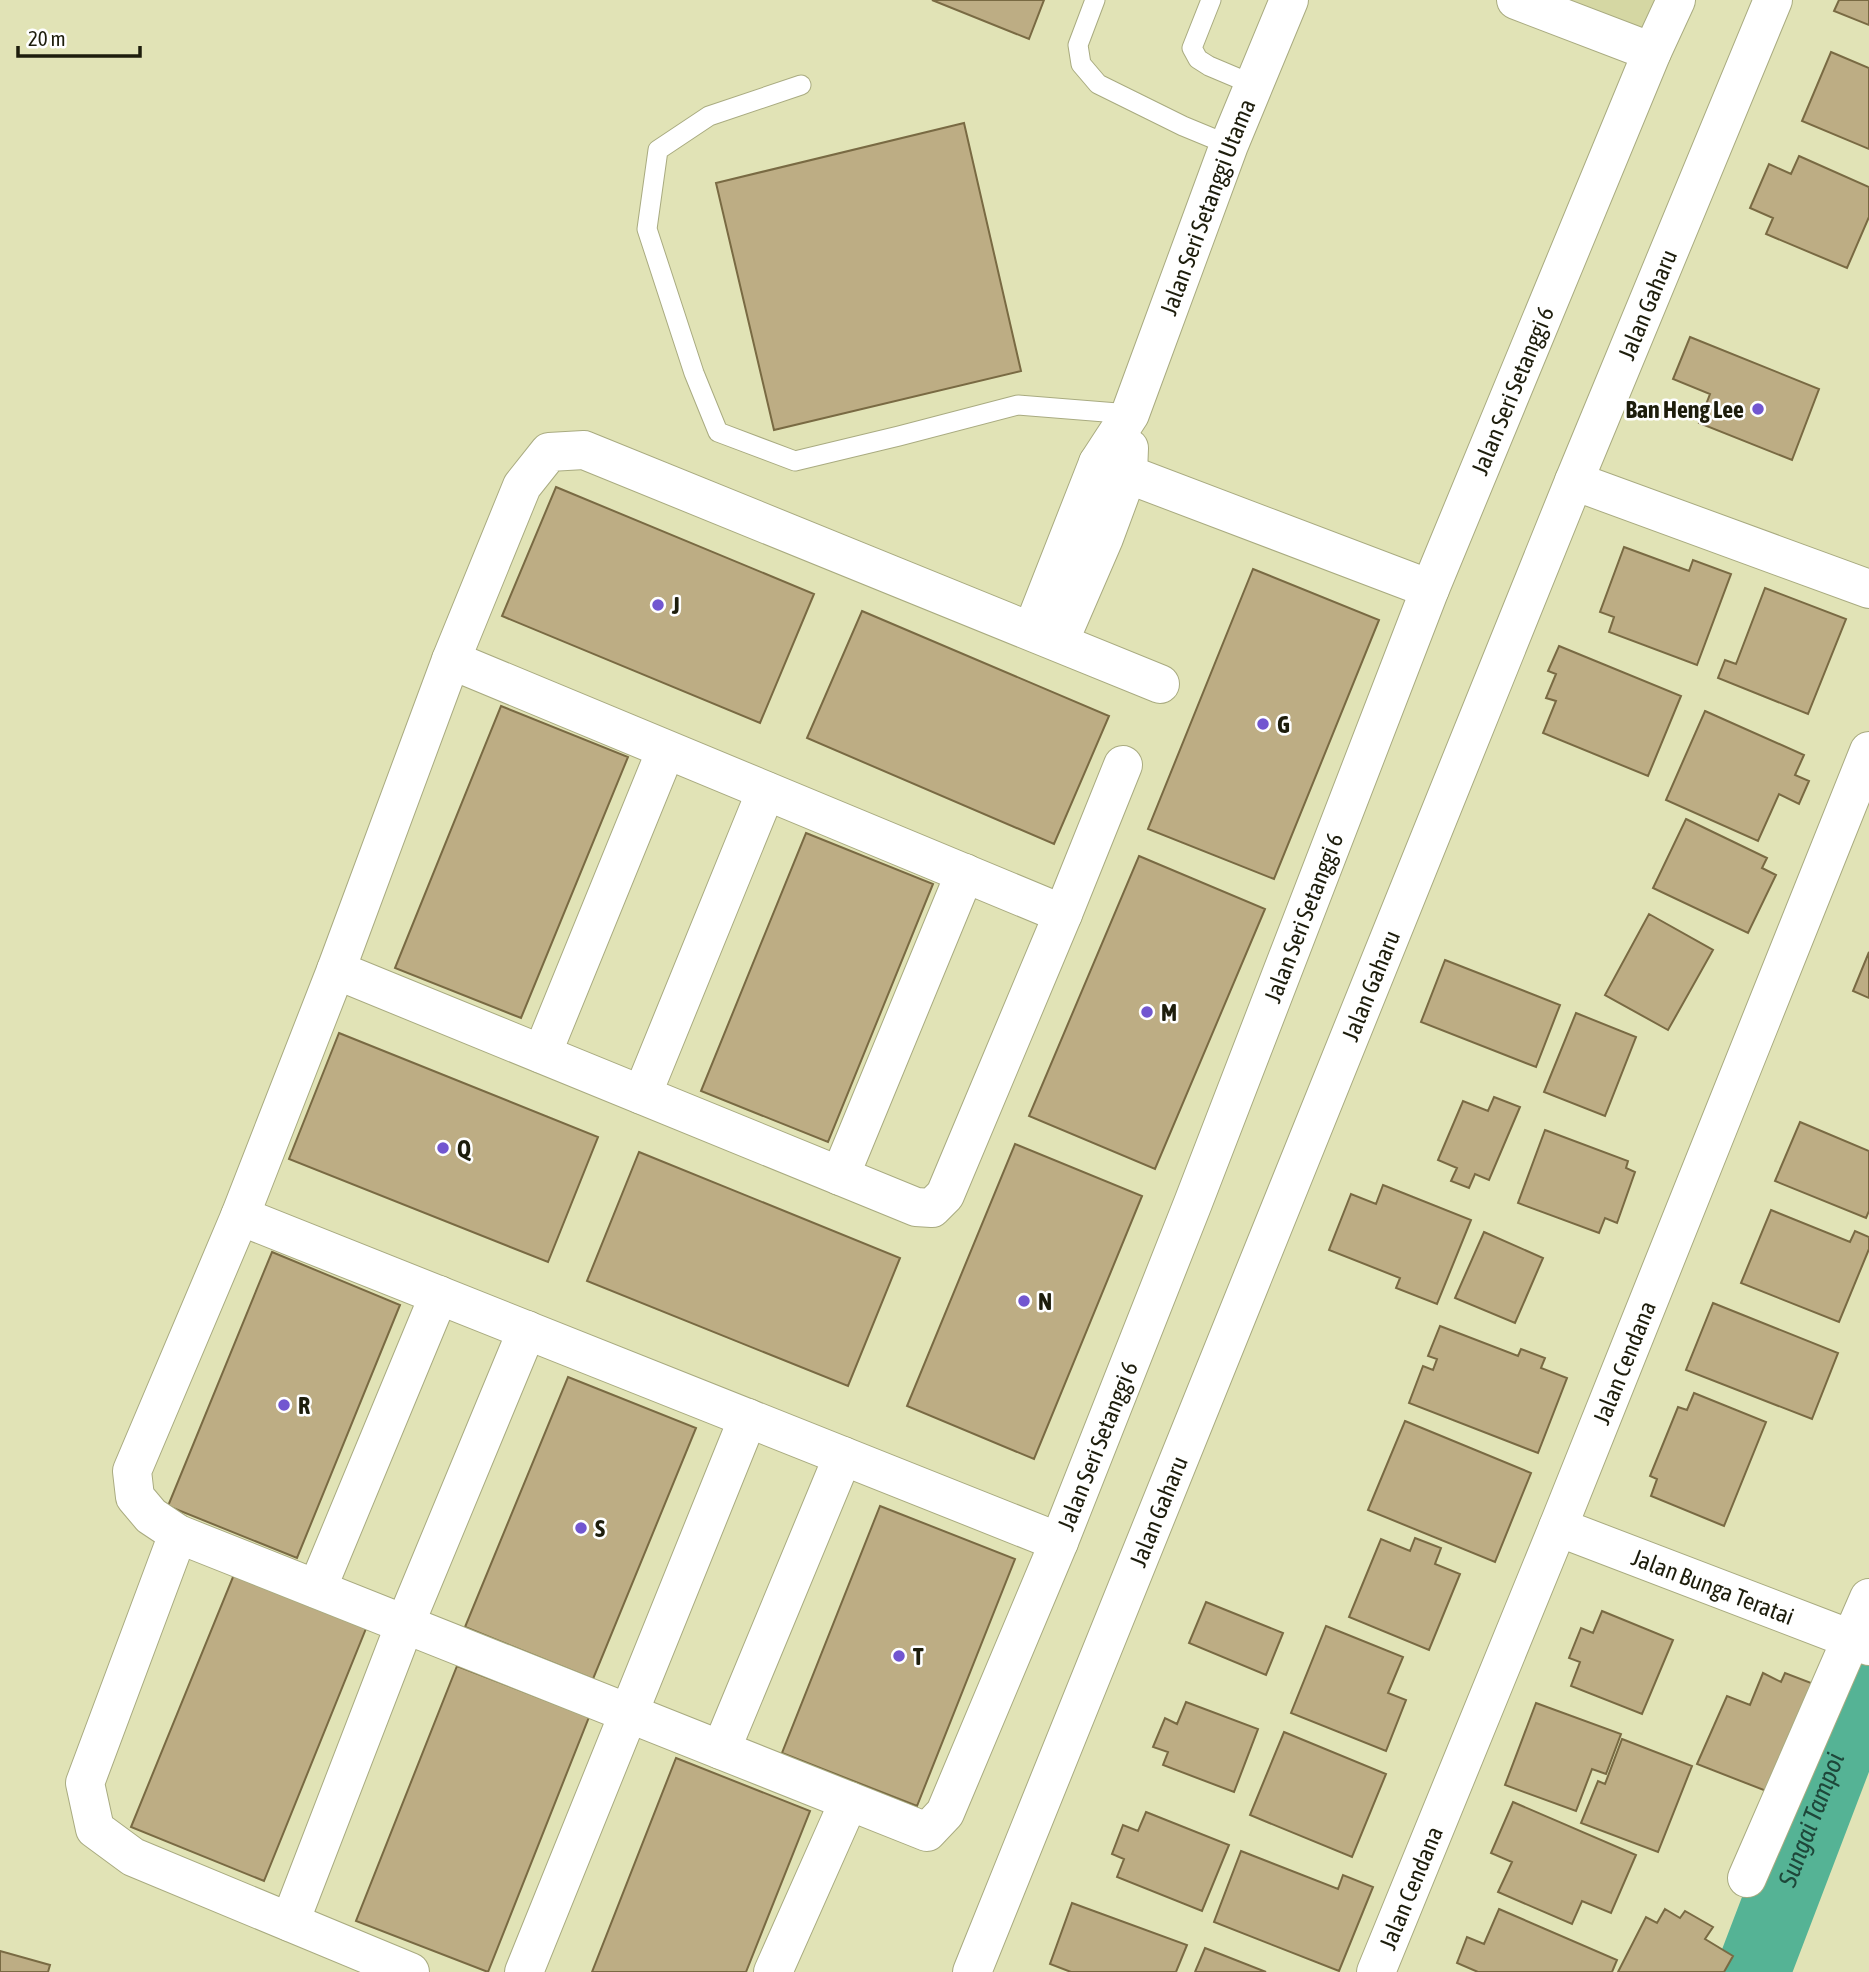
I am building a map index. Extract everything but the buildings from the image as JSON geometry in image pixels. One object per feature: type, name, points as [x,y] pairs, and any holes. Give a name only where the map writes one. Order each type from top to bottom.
[{"type":"street","points":[[1516,0],[1652,52]]},
{"type":"street","name":"Jalan Seri Setanggi 6","points":[[849,1801],[927,1832],[946,1814],[1059,1542],[1193,1203],[1430,589],[1652,52],[1676,0]]},
{"type":"street","name":"Jalan Gaharu","points":[[972,1972],[1574,481],[1773,0]]},
{"type":"street","name":"Jalan Seri Setanggi Utama","points":[[1045,636],[1113,468],[1130,414],[1229,145],[1254,85],[1280,3]]},
{"type":"street","points":[[773,1972],[849,1801],[178,1534],[150,1516],[135,1497],[132,1471],[240,1216],[336,970],[451,660],[522,486],[549,452],[584,450],[1160,684]]},
{"type":"street","points":[[1113,468],[1430,589]]},
{"type":"street","points":[[1574,481],[1869,589]]},
{"type":"street","points":[[451,660],[1063,914]]},
{"type":"street","points":[[542,1054],[666,750]]},
{"type":"street","name":"Jalan Cendana","points":[[1376,1972],[1558,1527],[1869,751]]},
{"type":"street","points":[[336,970],[916,1208],[932,1208],[945,1195],[1123,765]]},
{"type":"street","points":[[642,1095],[766,791]]},
{"type":"street","points":[[840,1176],[965,873]]},
{"type":"street","points":[[240,1216],[1059,1542]]},
{"type":"street","points":[[317,1589],[439,1295]]},
{"type":"street","points":[[290,1922],[405,1625],[527,1330]]},
{"type":"street","points":[[524,1972],[748,1418]]},
{"type":"street","points":[[721,1750],[843,1456]]},
{"type":"street","name":"Jalan Bunga Teratai","points":[[1558,1527],[1860,1642]]},
{"type":"street","points":[[178,1534],[85,1783],[94,1829],[133,1857],[410,1972]]},
{"type":"street","points":[[1747,1878],[1860,1642],[1869,1598]]},
{"type":"lane","points":[[1095,0],[1077,45],[1081,64],[1098,84],[1184,127],[1229,145]]},
{"type":"lane","points":[[1211,0],[1192,48],[1198,59],[1254,85]]},
{"type":"lane","points":[[801,85],[709,116],[658,150],[647,229],[694,373],[718,432],[795,461],[1018,405],[1130,414]]},
{"type":"shaded area","points":[[1557,0],[1660,0],[1645,34]]},
{"type":"waterway","name":"Sungai Tampoi","points":[[1753,1972],[1869,1668]]},
{"type":"place","name":"Ban Heng Lee","points":[[1758,409]]},
{"type":"place","name":"J","points":[[658,605]]},
{"type":"place","name":"G","points":[[1263,724]]},
{"type":"place","name":"M","points":[[1147,1012]]},
{"type":"place","name":"Q","points":[[443,1148]]},
{"type":"place","name":"N","points":[[1024,1301]]},
{"type":"place","name":"R","points":[[284,1405]]},
{"type":"place","name":"S","points":[[581,1528]]},
{"type":"place","name":"T","points":[[899,1656]]}]
